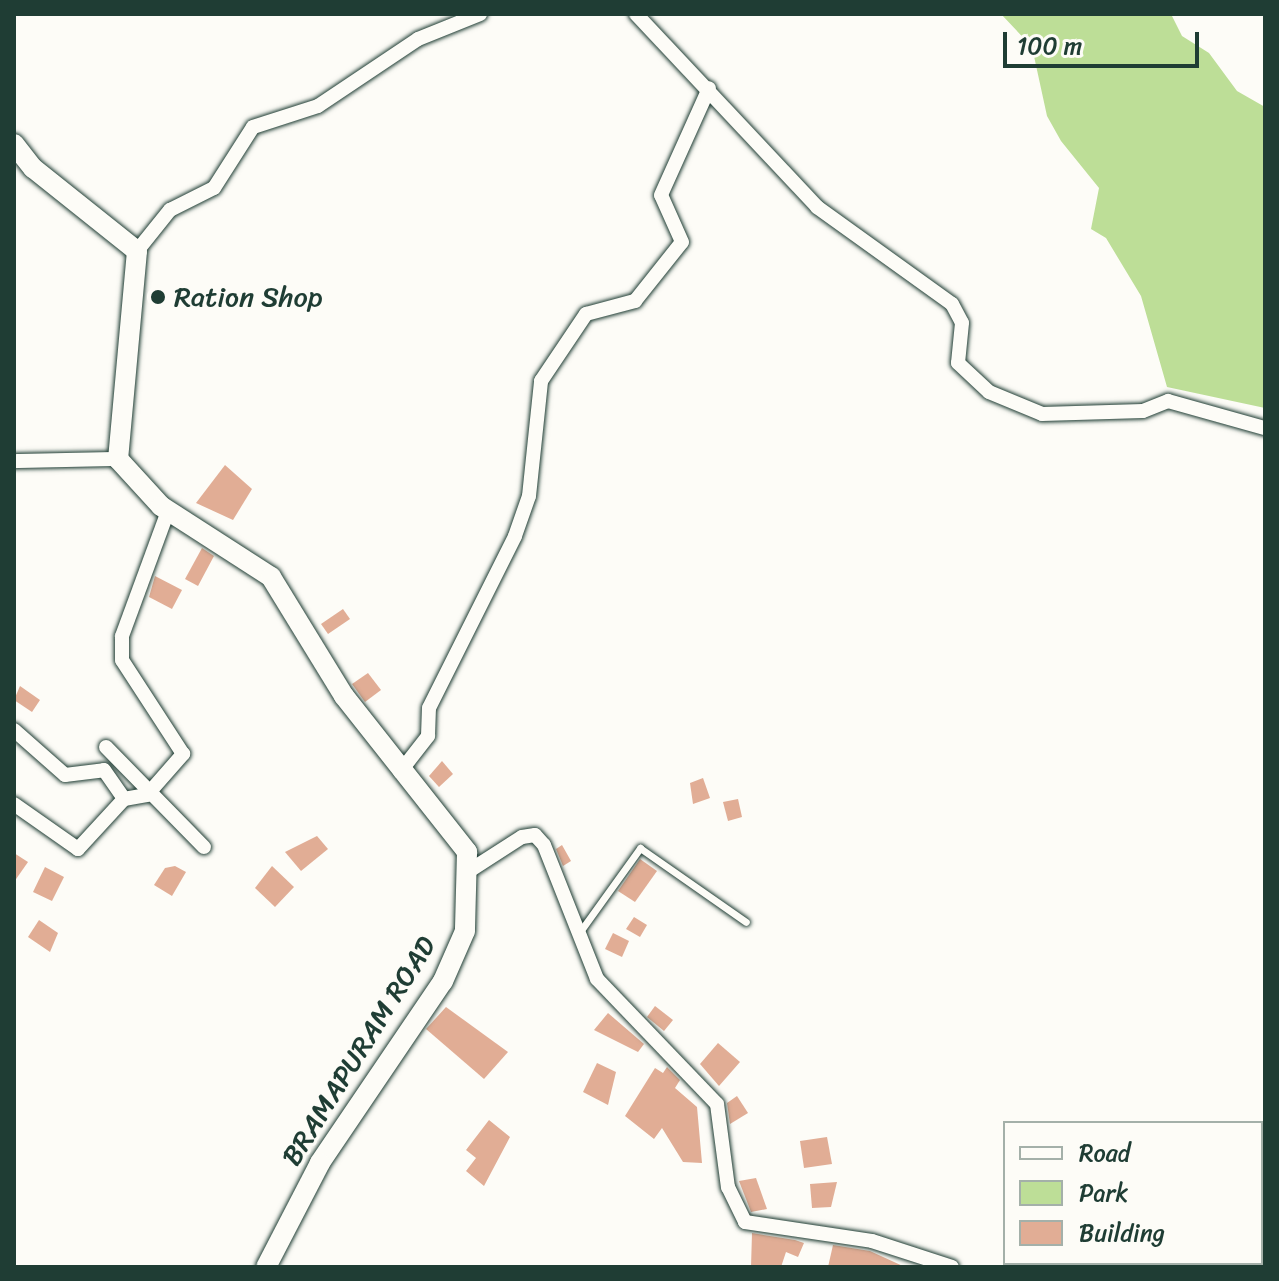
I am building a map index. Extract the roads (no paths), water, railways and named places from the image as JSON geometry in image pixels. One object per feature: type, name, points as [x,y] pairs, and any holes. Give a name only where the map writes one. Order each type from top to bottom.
[{"type":"street","points":[[14,461],[118,459],[137,251],[170,210],[214,188],[253,127],[318,106],[418,39],[480,14]]},
{"type":"street","points":[[636,14],[709,88],[817,207],[952,304],[962,323],[958,363],[989,392],[1042,414],[1143,411],[1168,401],[1265,428]]},
{"type":"street","points":[[400,772],[428,736],[429,708],[515,536],[529,496],[541,381],[586,314],[635,301],[682,242],[661,195],[709,88]]},
{"type":"street","points":[[14,144],[33,168],[137,251]]},
{"type":"street","name":"BRAMAPURAM ROAD","points":[[118,459],[168,511],[271,577],[400,772],[467,852],[469,871],[465,931],[443,981],[320,1163],[266,1267]]},
{"type":"street","points":[[14,804],[78,849],[124,799],[147,795],[183,754],[122,660],[122,636],[168,511]]},
{"type":"street","points":[[14,730],[65,775],[104,770],[124,799]]},
{"type":"street","points":[[106,747],[147,795],[204,847]]},
{"type":"street","points":[[469,871],[535,835],[577,936],[605,990],[708,1088],[737,1215],[751,1226],[872,1241],[952,1267]]},
{"type":"lane","points":[[577,936],[640,848],[746,922]]},
{"type":"place","name":"Ration Shop","points":[[158,297]]}]
